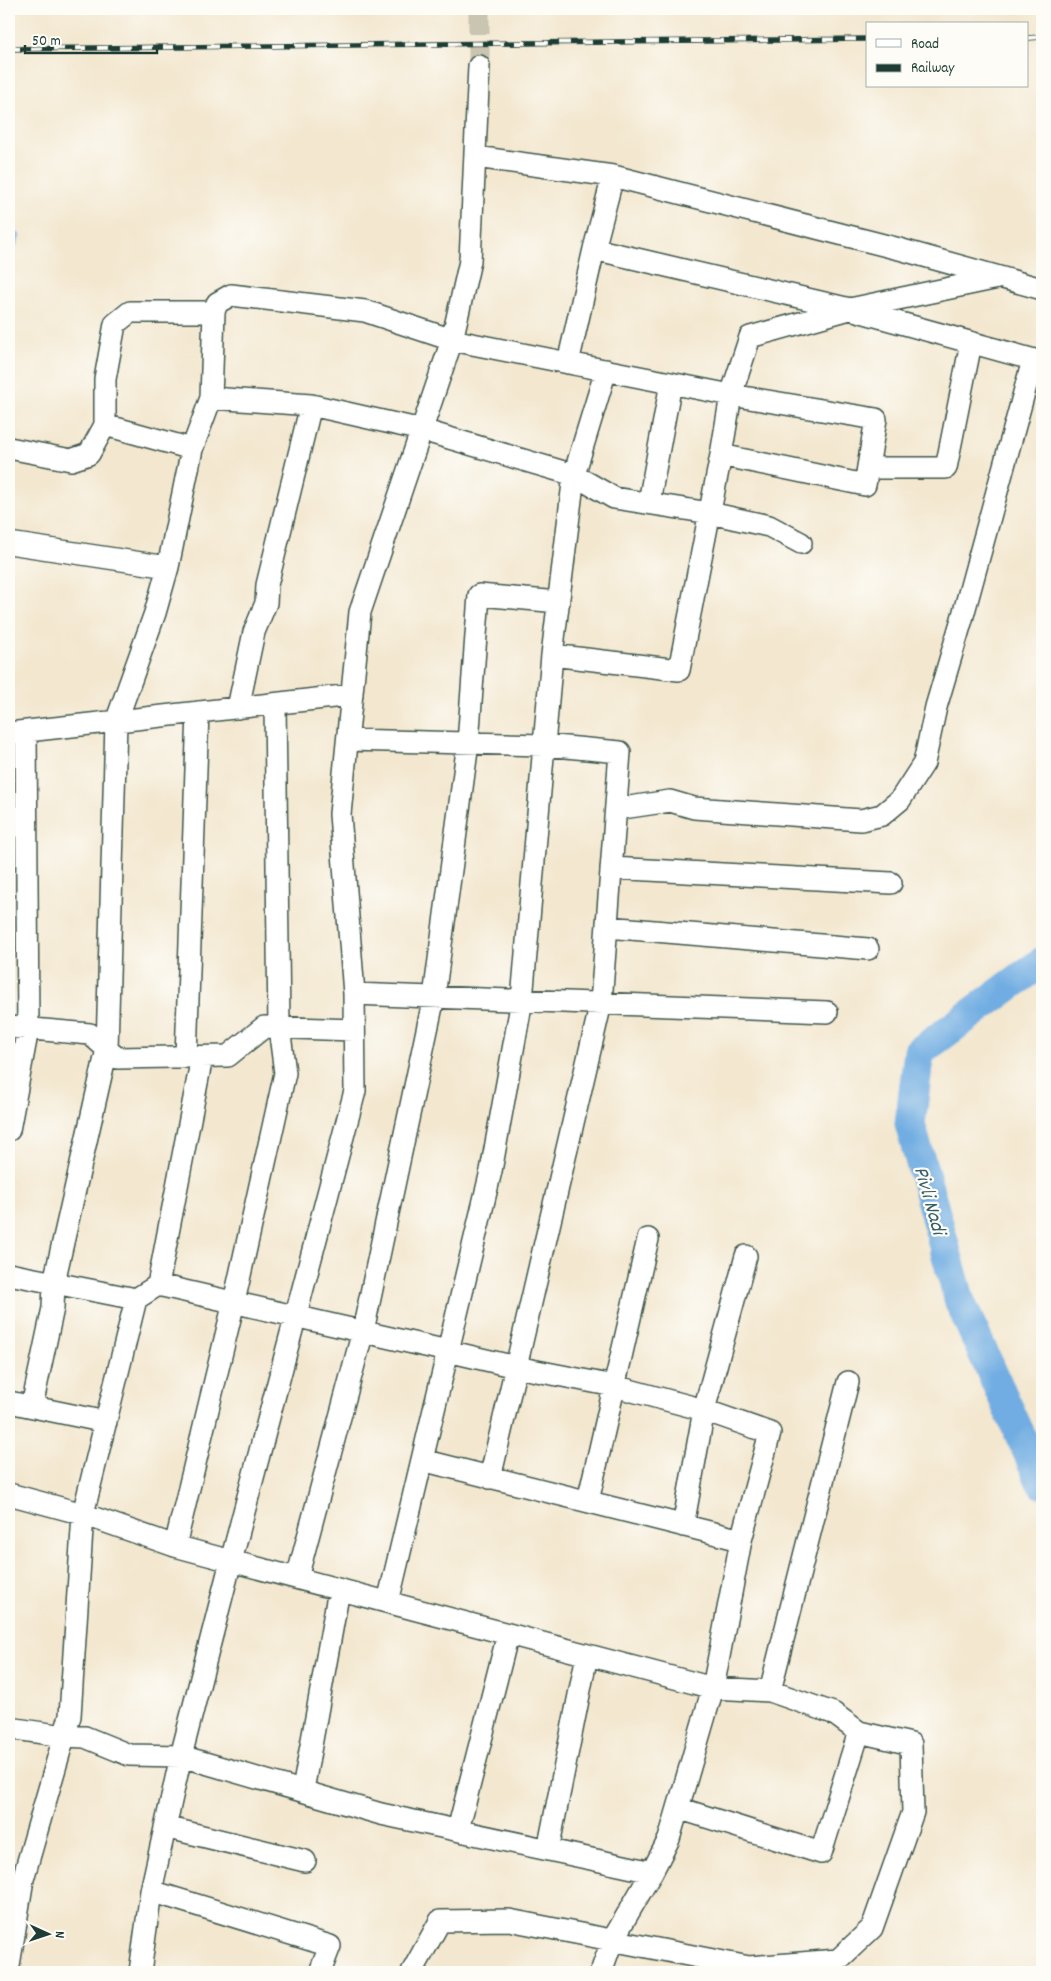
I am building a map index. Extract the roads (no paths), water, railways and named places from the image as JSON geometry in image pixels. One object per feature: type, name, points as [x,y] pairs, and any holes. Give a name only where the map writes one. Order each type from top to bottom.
[{"type":"street","points":[[140,1972],[152,1891],[180,1756],[355,1091],[354,994],[340,814],[360,612],[452,340],[470,261],[479,66]]},
{"type":"street","points":[[476,157],[613,176],[899,249],[1042,289]]},
{"type":"street","points":[[568,363],[613,176]]},
{"type":"street","points":[[594,249],[850,309],[1038,361],[936,707],[924,763],[900,800],[882,815],[861,820],[694,808],[670,801],[616,809]]},
{"type":"street","points":[[552,655],[679,670],[731,395],[750,337],[850,309],[1001,277]]},
{"type":"street","points":[[32,1406],[53,1308],[54,1282],[107,1049],[116,722],[155,613],[168,567],[192,449],[211,398],[214,312],[217,303],[231,295],[365,311],[452,340],[731,395],[876,419],[865,485],[721,455]]},
{"type":"street","points":[[9,448],[71,460],[89,454],[105,425],[105,380],[115,324],[130,312],[214,312]]},
{"type":"street","points":[[868,468],[946,468],[971,343]]},
{"type":"street","points":[[388,1602],[491,1172],[522,1000],[552,655],[574,475],[606,370]]},
{"type":"street","points":[[649,502],[671,383]]},
{"type":"street","points":[[211,398],[311,405],[422,430],[574,475],[614,498],[710,513],[769,526],[801,543]]},
{"type":"street","points":[[238,708],[254,632],[266,603],[267,586],[311,405]]},
{"type":"street","points":[[105,425],[192,449]]},
{"type":"street","points":[[9,543],[168,567]]},
{"type":"street","points":[[297,1578],[363,1331],[434,997],[468,743],[479,595],[558,602]]},
{"type":"street","points":[[9,1130],[18,1028],[17,732],[352,695]]},
{"type":"street","points":[[175,1546],[234,1302],[285,1073],[279,1027],[276,704]]},
{"type":"street","points":[[158,1285],[194,1057],[198,712]]},
{"type":"street","points":[[348,740],[544,745],[620,752],[601,1003],[490,1478]]},
{"type":"street","points":[[611,868],[891,882]]},
{"type":"street","points":[[607,927],[868,949]]},
{"type":"street","points":[[354,994],[827,1012]]},
{"type":"street","points":[[18,1028],[90,1034],[117,1058],[228,1056],[264,1027],[354,1030]]},
{"type":"street","points":[[588,1501],[648,1239]]},
{"type":"street","points":[[683,1526],[704,1410],[746,1256]]},
{"type":"street","points":[[9,1274],[136,1298],[158,1285],[516,1367],[614,1386],[704,1410],[770,1433],[741,1540],[713,1688],[669,1839],[612,1940],[601,1972]]},
{"type":"street","points":[[9,1965],[23,1879],[70,1716],[83,1514],[136,1298]]},
{"type":"street","points":[[770,1691],[848,1382]]},
{"type":"street","points":[[9,1402],[106,1422]]},
{"type":"street","points":[[422,1460],[741,1540]]},
{"type":"street","points":[[9,1494],[83,1514],[175,1546],[713,1688],[770,1691],[833,1713],[859,1732],[911,1744],[913,1812],[872,1928],[838,1960],[750,1967],[509,1920],[440,1921],[412,1972]]},
{"type":"street","points":[[303,1790],[339,1590]]},
{"type":"street","points":[[458,1830],[508,1634]]},
{"type":"street","points":[[548,1850],[587,1655]]},
{"type":"street","points":[[9,1728],[85,1737],[129,1754],[180,1756],[381,1814],[652,1872]]},
{"type":"street","points":[[678,1808],[821,1853],[859,1732]]},
{"type":"street","points":[[165,1827],[305,1861]]},
{"type":"street","points":[[152,1891],[330,1946],[320,1972]]},
{"type":"waterway","points":[[9,228],[18,236],[9,256]]},
{"type":"waterway","name":"Pivli Nadi","points":[[1042,962],[919,1052],[910,1124],[960,1302],[1042,1483]]},
{"type":"tunnel","points":[[479,9],[479,66]]},
{"type":"railway","points":[[1028,38],[1042,37]]},
{"type":"railway","points":[[9,49],[866,39]]}]
